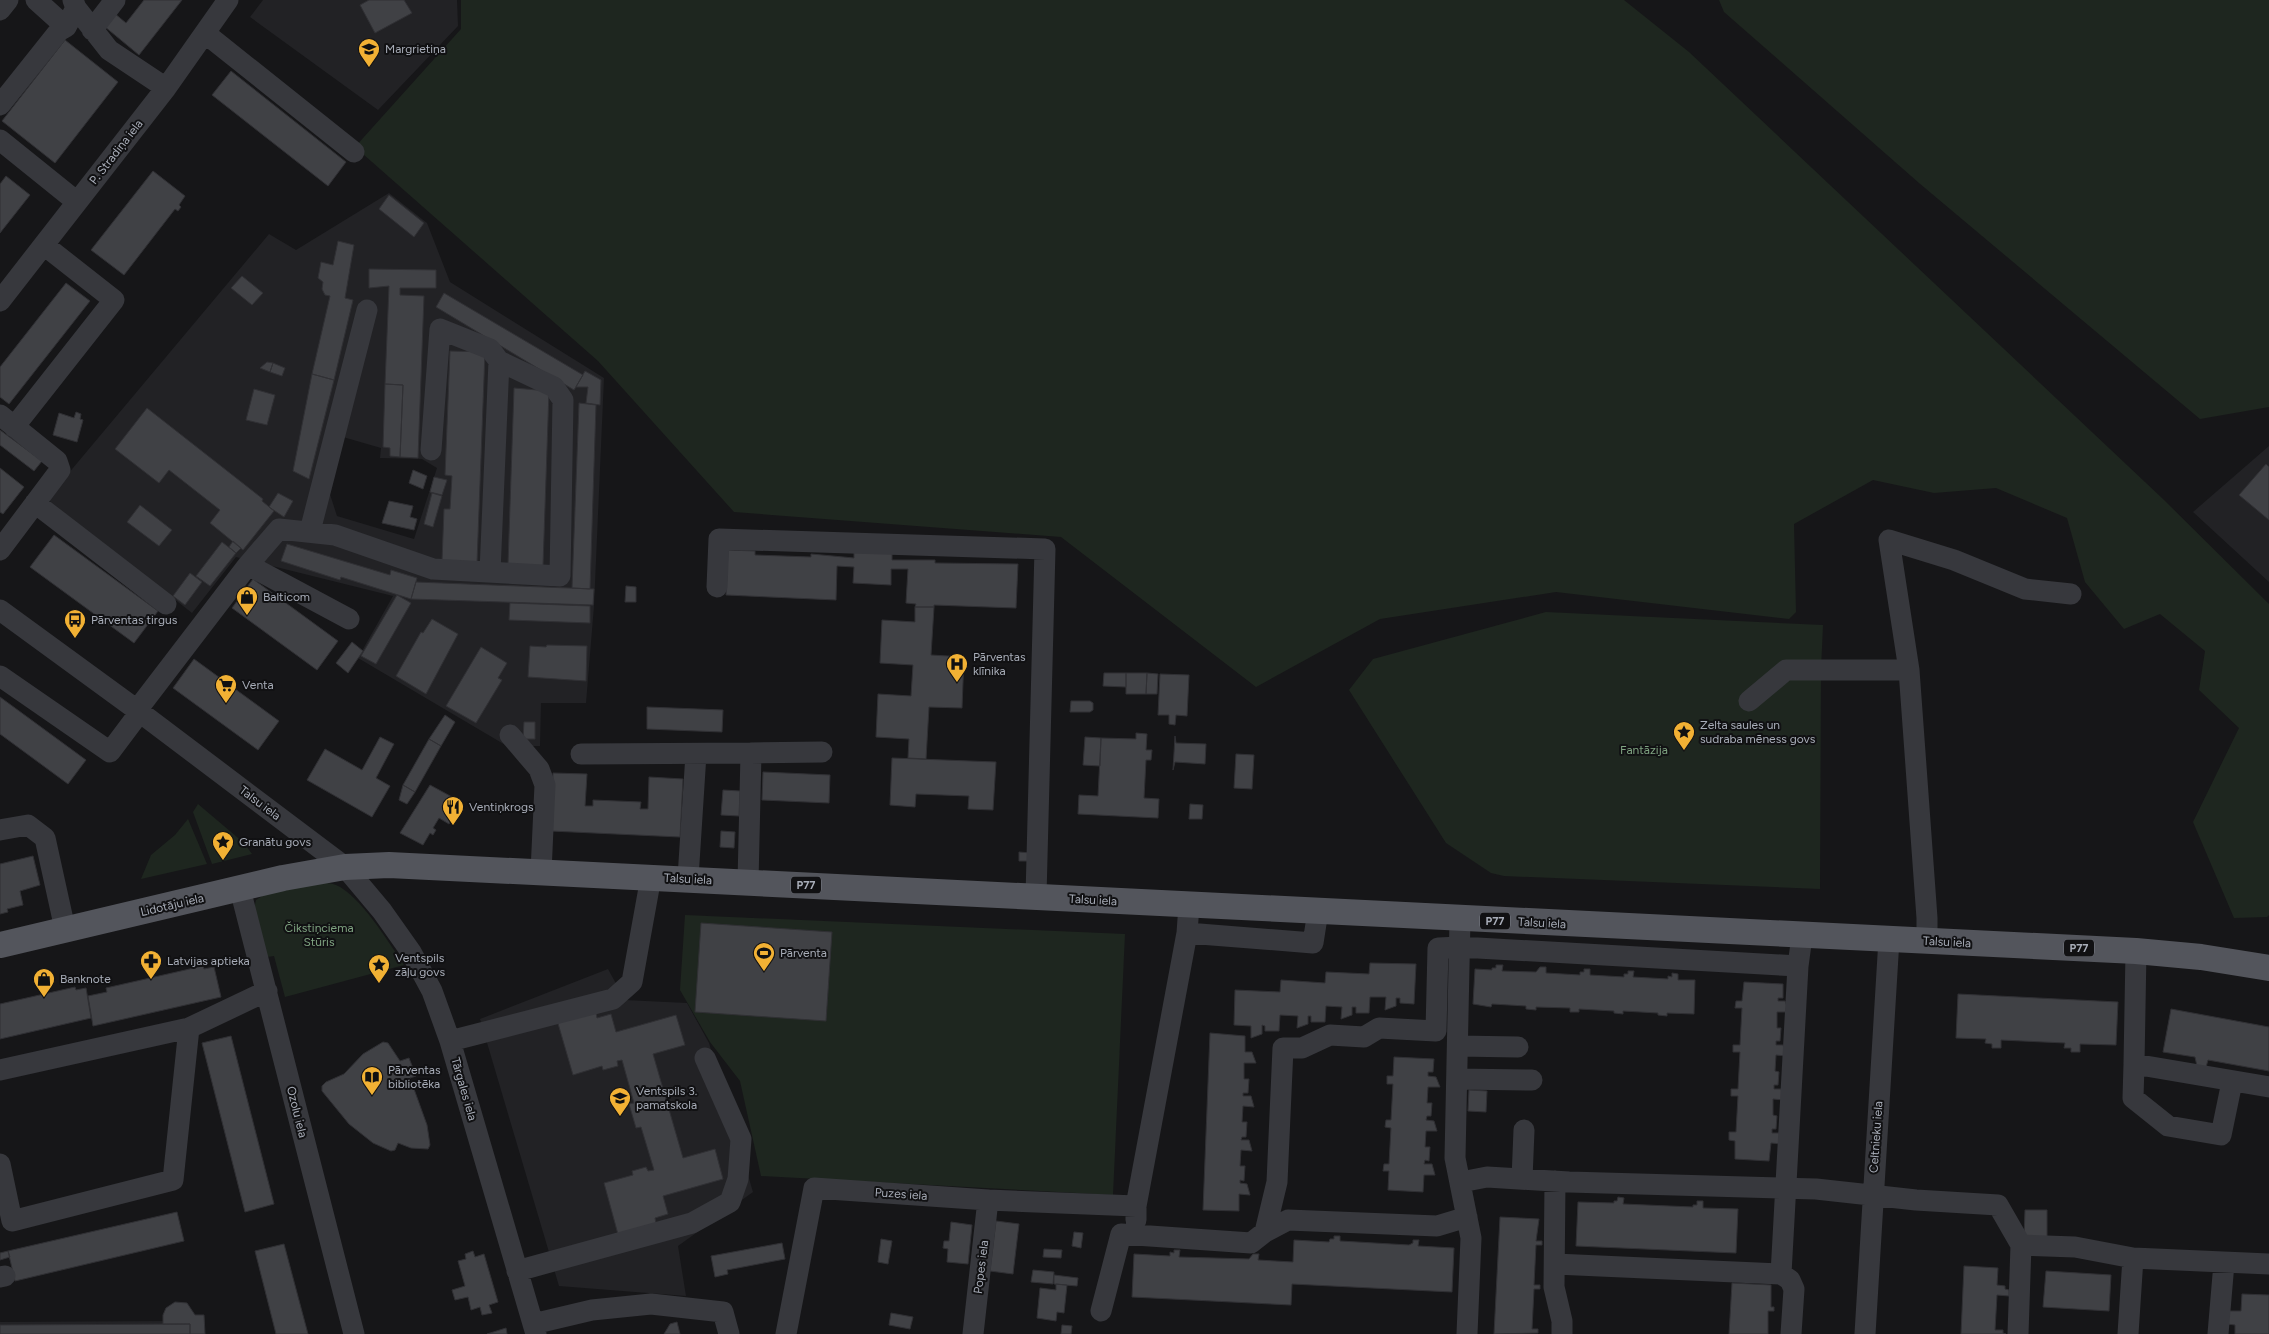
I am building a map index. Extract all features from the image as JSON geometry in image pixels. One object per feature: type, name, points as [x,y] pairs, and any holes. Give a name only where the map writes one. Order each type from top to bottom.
[{"type":"main road","name":"Talsu iela","points":[[345,867],[422,867],[688,878],[1460,919],[2136,951],[2201,957],[2269,968]]},
{"type":"main road","name":"Lidotāju iela","points":[[0,945],[345,867]]},
{"type":"street","points":[[0,10],[8,0]]},
{"type":"street","points":[[36,0],[66,28]]},
{"type":"street","points":[[92,30],[116,0]]},
{"type":"street","name":"P. Stradiņa iela","points":[[0,301],[166,88],[206,34],[228,0]]},
{"type":"street","points":[[0,105],[59,31],[66,28],[75,4]]},
{"type":"street","points":[[75,4],[92,30],[109,50],[166,88]]},
{"type":"street","points":[[206,34],[354,152]]},
{"type":"street","points":[[0,140],[77,202]]},
{"type":"street","points":[[0,550],[60,470],[57,461],[7,421],[114,300],[44,245]]},
{"type":"street","points":[[310,532],[367,310]]},
{"type":"street","points":[[0,676],[110,752],[138,711],[248,565],[279,529],[335,535],[433,569],[560,576],[562,400],[554,387],[500,361],[490,349],[440,329],[431,450]]},
{"type":"street","points":[[490,572],[500,361]]},
{"type":"street","points":[[35,503],[166,604]]},
{"type":"street","points":[[718,587],[719,540],[1046,549],[1036,896]]},
{"type":"street","points":[[1927,941],[1928,918],[1909,670],[1889,540],[1954,560],[2025,590],[2071,594]]},
{"type":"street","points":[[248,565],[349,619]]},
{"type":"street","name":"Talsu iela","points":[[0,610],[345,867]]},
{"type":"street","points":[[1749,701],[1786,670],[1909,670]]},
{"type":"street","points":[[510,735],[539,769],[545,785],[540,872]]},
{"type":"street","points":[[581,754],[822,752]]},
{"type":"street","points":[[748,882],[751,753]]},
{"type":"street","points":[[688,878],[696,754]]},
{"type":"street","points":[[0,830],[28,825],[45,838],[65,929]]},
{"type":"street","name":"Tārgales iela","points":[[345,867],[382,911],[411,952],[432,990],[450,1041],[534,1329]]},
{"type":"street","points":[[450,1041],[613,999],[632,982],[651,877]]},
{"type":"street","name":"Ozolu iela","points":[[240,890],[354,1334]]},
{"type":"street","points":[[1136,1235],[1136,1206],[1187,933],[1189,905]]},
{"type":"street","points":[[1187,933],[1313,944],[1318,911]]},
{"type":"street","points":[[1460,919],[1454,1158],[1461,1182],[1470,1238],[1467,1334]]},
{"type":"street","points":[[1781,1274],[1798,966],[1802,936]]},
{"type":"street","name":"Celtnieku iela","points":[[1864,1334],[1889,939]]},
{"type":"street","points":[[1436,1031],[1438,948],[1460,947],[1798,966]]},
{"type":"street","points":[[2136,951],[2133,1098],[2168,1126],[2220,1135],[2232,1082]]},
{"type":"street","points":[[0,1070],[189,1028],[267,991]]},
{"type":"street","points":[[0,1164],[12,1221],[173,1180],[189,1028]]},
{"type":"street","points":[[1265,1232],[1277,1182],[1283,1048],[1302,1048],[1330,1035],[1364,1038],[1379,1028],[1436,1031],[1458,1039],[1518,1047]]},
{"type":"street","points":[[517,1271],[692,1222],[730,1202],[738,1179],[741,1139],[705,1058]]},
{"type":"street","points":[[2134,1064],[2269,1088]]},
{"type":"street","points":[[1457,1079],[1532,1080]]},
{"type":"street","points":[[1522,1179],[1524,1130]]},
{"type":"street","points":[[1461,1182],[1487,1177],[1786,1189],[1998,1205],[2021,1245],[2018,1334]]},
{"type":"street","points":[[1555,1181],[1554,1287],[1562,1321],[1562,1334]]},
{"type":"street","name":"Puzes iela","points":[[786,1334],[814,1188],[988,1200],[1136,1206]]},
{"type":"street","name":"Popes iela","points":[[973,1334],[988,1200]]},
{"type":"street","points":[[1101,1311],[1121,1234],[1251,1243],[1265,1232],[1288,1220],[1437,1226],[1467,1217]]},
{"type":"street","points":[[2021,1245],[2074,1247],[2133,1258],[2269,1264]]},
{"type":"street","points":[[2128,1334],[2133,1258]]},
{"type":"street","points":[[2218,1334],[2224,1263]]},
{"type":"street","points":[[1555,1264],[1781,1274],[1790,1280],[1794,1288],[1791,1334]]},
{"type":"street","points":[[534,1329],[592,1310],[651,1304],[723,1312],[729,1334]]},
{"type":"shaded area","name":"Margrietiņa","points":[[263,0],[457,0],[458,26],[378,110],[250,17]]},
{"type":"shaded area","points":[[389,193],[427,223],[450,282],[604,378],[594,606],[586,703],[541,703],[540,746],[507,746],[358,658],[393,596],[236,557],[192,613],[47,499],[269,234],[296,250]],"holes":[[[343,437],[381,448],[380,458],[422,459],[437,468],[414,539],[337,516],[328,488]]]},
{"type":"shaded area","points":[[2269,446],[2269,582],[2193,512]]},
{"type":"shaded area","name":"Ventspils 3. pamatskola","points":[[608,969],[625,1000],[687,1003],[709,1043],[753,1192],[678,1246],[686,1296],[559,1286],[480,1019]]},
{"type":"shaded area","points":[[175,1321],[175,1334],[0,1334],[0,1322]]},
{"type":"green space","points":[[461,0],[1624,0],[1689,52],[2163,499],[2269,604],[2269,915],[2267,917],[2234,918],[2193,822],[2239,728],[2199,690],[2205,651],[2160,614],[2124,629],[2085,582],[2067,518],[1996,488],[1934,493],[1873,480],[1794,524],[1796,612],[1789,619],[1556,592],[1380,619],[1256,687],[1061,537],[734,512],[598,361],[355,147],[461,29]]},
{"type":"green space","points":[[1719,0],[2269,0],[2269,407],[2200,419],[1919,183],[1724,12]]},
{"type":"green space","name":"Fantāzija","points":[[1546,612],[1823,625],[1820,889],[1504,876],[1491,873],[1446,843],[1349,690],[1373,659]]},
{"type":"green space","points":[[198,804],[244,843],[252,854],[212,864],[193,812]]},
{"type":"green space","points":[[188,819],[207,864],[141,879],[151,855],[175,835]]},
{"type":"green space","name":"Čikstiņciema Stūris","points":[[320,883],[336,885],[355,899],[373,920],[404,965],[285,997],[274,956],[267,957],[254,909],[256,900],[265,894]]},
{"type":"green space","points":[[685,915],[1125,934],[1113,1195],[761,1176],[740,1081],[710,1042],[680,990]]},
{"type":"building","points":[[144,0],[182,0],[139,55],[104,26],[114,13],[126,23]]},
{"type":"building","points":[[369,0],[404,0],[412,13],[375,33],[360,5]]},
{"type":"building","points":[[65,40],[118,82],[55,163],[2,121]]},
{"type":"building","points":[[231,71],[346,162],[328,186],[212,95]]},
{"type":"building","points":[[153,171],[185,196],[179,205],[181,207],[178,211],[175,209],[124,275],[91,250]]},
{"type":"building","points":[[6,176],[30,195],[0,233],[0,184]]},
{"type":"building","points":[[389,195],[424,223],[414,237],[379,209]]},
{"type":"building","points":[[338,241],[354,245],[345,298],[353,300],[334,380],[312,374],[330,296],[325,295],[322,289],[323,282],[318,278],[321,262],[333,265]]},
{"type":"building","points":[[369,269],[436,270],[436,288],[400,288],[400,295],[424,296],[418,458],[400,457],[403,385],[385,384],[389,286],[369,288]]},
{"type":"building","points":[[242,276],[263,293],[252,305],[231,288]]},
{"type":"building","points":[[66,283],[90,301],[9,404],[0,397],[0,367]]},
{"type":"building","points":[[444,293],[583,375],[574,390],[436,307]]},
{"type":"building","points":[[450,351],[485,352],[477,563],[442,561],[444,509],[450,509],[452,476],[445,475]]},
{"type":"building","points":[[267,362],[273,363],[270,372],[260,368]]},
{"type":"building","points":[[273,363],[285,368],[282,376],[270,372]]},
{"type":"building","points":[[585,371],[601,380],[600,405],[586,403],[588,387],[576,387]]},
{"type":"building","points":[[312,374],[334,380],[309,479],[293,471]]},
{"type":"building","points":[[385,384],[403,385],[400,457],[390,456],[390,448],[383,447]]},
{"type":"building","points":[[514,388],[549,391],[543,566],[508,564]]},
{"type":"building","points":[[254,389],[275,395],[267,425],[246,420]]},
{"type":"building","points":[[579,403],[596,405],[590,589],[572,588]]},
{"type":"building","points":[[147,408],[263,499],[262,501],[274,511],[243,550],[210,523],[220,510],[169,470],[159,483],[115,449]]},
{"type":"building","points":[[76,412],[81,414],[80,419],[83,420],[77,442],[53,435],[59,413],[74,418]]},
{"type":"building","points":[[0,430],[42,461],[34,471],[0,445]]},
{"type":"building","points":[[2266,464],[2269,467],[2269,520],[2239,495]]},
{"type":"building","points":[[0,468],[24,487],[3,514],[0,512]]},
{"type":"building","points":[[413,470],[427,476],[423,489],[409,483]]},
{"type":"building","points":[[434,477],[447,480],[442,495],[430,492]]},
{"type":"building","points":[[278,493],[293,501],[284,517],[269,507]]},
{"type":"building","points":[[432,493],[442,496],[433,527],[424,524]]},
{"type":"building","points":[[389,501],[413,506],[410,517],[417,519],[414,530],[382,523]]},
{"type":"building","points":[[140,505],[172,530],[159,546],[127,522]]},
{"type":"building","points":[[54,535],[158,611],[134,643],[30,567]]},
{"type":"building","points":[[233,541],[241,548],[236,553],[229,547]]},
{"type":"building","points":[[222,542],[236,553],[210,586],[196,576]]},
{"type":"building","points":[[287,544],[390,575],[391,570],[417,578],[411,599],[341,577],[340,580],[281,561]]},
{"type":"building","points":[[854,549],[892,550],[892,560],[935,560],[935,563],[1018,564],[1016,608],[934,605],[934,607],[915,607],[916,604],[906,603],[908,569],[891,569],[891,585],[853,583],[854,567],[837,566],[836,600],[726,595],[728,550],[755,551],[755,555],[811,557],[811,554],[854,558]]},
{"type":"building","points":[[190,573],[202,582],[185,605],[173,596]]},
{"type":"building","points":[[253,579],[338,641],[317,670],[232,608]]},
{"type":"building","points":[[416,582],[594,589],[593,605],[411,599]]},
{"type":"building","points":[[626,586],[636,587],[636,602],[625,602]]},
{"type":"building","points":[[397,595],[411,603],[376,664],[361,656]]},
{"type":"building","points":[[510,603],[590,606],[590,623],[509,620]]},
{"type":"building","points":[[915,607],[934,607],[931,655],[964,657],[962,708],[929,707],[926,759],[908,758],[909,739],[876,737],[878,694],[911,696],[913,665],[880,663],[882,620],[915,622]]},
{"type":"building","points":[[432,619],[458,634],[426,694],[396,676],[421,632],[423,633]]},
{"type":"building","points":[[352,642],[363,651],[348,673],[336,663]]},
{"type":"building","points":[[547,645],[587,646],[586,681],[528,677],[530,646],[546,647]]},
{"type":"building","points":[[481,647],[507,663],[498,678],[502,680],[476,723],[446,706]]},
{"type":"building","name":"Venta","points":[[194,659],[279,721],[258,750],[173,688]]},
{"type":"building","points":[[1104,673],[1126,673],[1126,687],[1103,686]]},
{"type":"building","points":[[1126,673],[1147,673],[1146,694],[1126,694]]},
{"type":"building","points":[[1147,673],[1158,674],[1157,694],[1146,694]]},
{"type":"building","points":[[1160,674],[1189,675],[1187,716],[1176,715],[1175,725],[1169,724],[1169,715],[1158,715]]},
{"type":"building","points":[[0,697],[86,760],[68,784],[0,734]]},
{"type":"building","points":[[1071,701],[1090,701],[1093,703],[1093,710],[1090,712],[1070,712]]},
{"type":"building","points":[[647,707],[723,710],[722,732],[647,729]]},
{"type":"building","points":[[445,715],[455,722],[441,746],[429,739]]},
{"type":"building","points":[[524,722],[535,722],[535,739],[523,739]]},
{"type":"building","points":[[1136,733],[1147,734],[1146,750],[1152,750],[1151,760],[1146,760],[1144,798],[1159,799],[1158,818],[1078,814],[1079,795],[1098,796],[1101,738],[1136,739]]},
{"type":"building","points":[[1175,736],[1176,743],[1206,744],[1205,764],[1175,762],[1173,770]]},
{"type":"building","points":[[380,737],[394,744],[376,778],[390,786],[372,817],[307,780],[325,749],[362,770]]},
{"type":"building","points":[[1085,737],[1101,738],[1100,766],[1083,765]]},
{"type":"building","points":[[429,739],[441,746],[415,792],[403,785]]},
{"type":"building","points":[[1236,754],[1254,755],[1252,789],[1234,788]]},
{"type":"building","points":[[892,758],[996,762],[993,810],[968,809],[969,796],[916,794],[915,807],[890,805]]},
{"type":"building","points":[[763,772],[830,775],[829,803],[762,800]]},
{"type":"building","points":[[553,773],[587,774],[585,806],[593,806],[593,800],[641,802],[640,809],[648,809],[649,777],[683,779],[680,837],[551,831]]},
{"type":"building","points":[[403,785],[415,792],[407,804],[399,800]]},
{"type":"building","points":[[430,785],[452,797],[445,809],[455,814],[449,824],[439,818],[433,828],[436,830],[433,835],[430,833],[423,845],[400,833]]},
{"type":"building","points":[[723,790],[740,791],[739,816],[721,815]]},
{"type":"building","points":[[1190,804],[1203,805],[1202,819],[1189,819]]},
{"type":"building","points":[[721,831],[735,832],[734,848],[720,847]]},
{"type":"building","points":[[1019,852],[1031,853],[1031,861],[1019,861]]},
{"type":"building","points":[[33,856],[40,885],[20,891],[23,905],[7,909],[8,912],[0,914],[0,864]]},
{"type":"building","name":"Pārventa","points":[[701,923],[832,932],[826,1021],[695,1012]]},
{"type":"building","points":[[1370,963],[1416,964],[1414,1004],[1400,1003],[1400,998],[1396,998],[1396,1006],[1385,1010],[1386,997],[1370,997],[1369,1013],[1356,1013],[1356,1007],[1352,1007],[1352,1015],[1341,1019],[1342,1007],[1326,1006],[1325,1022],[1311,1022],[1311,1016],[1308,1016],[1308,1024],[1297,1028],[1298,1016],[1280,1015],[1279,1031],[1265,1031],[1265,1026],[1262,1025],[1262,1034],[1251,1038],[1251,1026],[1234,1025],[1235,990],[1280,992],[1281,980],[1325,983],[1326,972],[1369,974]]},
{"type":"building","points":[[1496,965],[1503,965],[1502,971],[1536,972],[1540,967],[1546,967],[1546,973],[1580,975],[1580,972],[1584,972],[1584,969],[1590,969],[1590,975],[1624,977],[1624,974],[1628,974],[1628,971],[1634,971],[1633,977],[1668,979],[1668,976],[1672,977],[1672,973],[1678,974],[1678,980],[1695,980],[1694,1014],[1667,1013],[1667,1016],[1658,1015],[1658,1013],[1623,1011],[1623,1014],[1614,1013],[1614,1011],[1579,1009],[1579,1012],[1570,1012],[1570,1008],[1536,1007],[1536,1010],[1526,1009],[1526,1006],[1492,1004],[1491,1007],[1473,1004],[1475,969],[1492,970],[1492,968],[1496,968]]},
{"type":"building","points":[[203,966],[204,969],[214,967],[221,997],[93,1026],[88,996],[107,992],[106,988]]},
{"type":"building","points":[[1744,982],[1783,984],[1783,998],[1778,998],[1778,1001],[1785,1001],[1789,1012],[1777,1012],[1777,1028],[1781,1028],[1780,1041],[1776,1041],[1776,1045],[1783,1045],[1786,1056],[1776,1055],[1775,1071],[1779,1072],[1778,1085],[1774,1085],[1774,1089],[1781,1089],[1784,1100],[1773,1099],[1773,1115],[1777,1116],[1776,1129],[1772,1129],[1772,1133],[1779,1133],[1782,1144],[1771,1143],[1769,1161],[1735,1159],[1735,1141],[1729,1140],[1729,1132],[1736,1132],[1738,1096],[1731,1096],[1731,1089],[1738,1089],[1740,1052],[1733,1052],[1733,1045],[1740,1045],[1742,1008],[1735,1008],[1736,1001],[1742,1001]]},
{"type":"building","points":[[75,987],[76,990],[86,988],[91,1018],[0,1039],[0,1004]]},
{"type":"building","points":[[1958,994],[2118,1002],[2116,1045],[2080,1044],[2080,1052],[2071,1052],[2071,1048],[2064,1048],[2065,1043],[2001,1040],[2001,1048],[1992,1048],[1992,1044],[1985,1043],[1986,1039],[1956,1038]]},
{"type":"building","points":[[2171,1009],[2269,1027],[2269,1071],[2208,1060],[2206,1067],[2197,1066],[2195,1057],[2163,1052]]},
{"type":"building","points":[[596,1013],[597,1018],[611,1014],[616,1032],[676,1015],[685,1045],[653,1054],[683,1158],[715,1149],[723,1179],[663,1196],[668,1214],[655,1218],[656,1224],[619,1238],[604,1183],[633,1175],[632,1171],[646,1167],[648,1171],[654,1170],[641,1127],[636,1128],[629,1104],[634,1103],[622,1060],[617,1061],[618,1066],[603,1070],[602,1066],[573,1075],[557,1020]]},
{"type":"building","points":[[1210,1033],[1245,1036],[1245,1052],[1252,1052],[1256,1063],[1244,1063],[1244,1079],[1249,1079],[1248,1093],[1243,1093],[1243,1096],[1251,1096],[1254,1107],[1243,1106],[1242,1122],[1247,1122],[1246,1137],[1242,1137],[1241,1140],[1249,1140],[1252,1151],[1241,1150],[1240,1166],[1245,1166],[1244,1181],[1240,1180],[1240,1183],[1247,1184],[1250,1195],[1239,1194],[1239,1211],[1203,1210]]},
{"type":"building","points":[[231,1036],[274,1204],[245,1212],[202,1043]]},
{"type":"building","name":"Pārventas bibliotēka","points":[[383,1042],[388,1043],[400,1061],[409,1058],[416,1076],[410,1078],[427,1125],[430,1145],[428,1149],[411,1148],[398,1143],[395,1150],[391,1151],[373,1143],[349,1124],[322,1091],[322,1086],[326,1082],[344,1074],[363,1054]]},
{"type":"building","points":[[1394,1057],[1434,1059],[1433,1072],[1428,1072],[1428,1076],[1436,1077],[1440,1087],[1428,1087],[1427,1103],[1432,1103],[1431,1116],[1427,1116],[1426,1120],[1434,1121],[1437,1131],[1426,1131],[1425,1147],[1430,1147],[1429,1161],[1425,1160],[1424,1164],[1432,1164],[1435,1175],[1424,1175],[1423,1192],[1388,1190],[1389,1171],[1383,1171],[1384,1164],[1389,1164],[1391,1128],[1385,1127],[1386,1120],[1391,1120],[1393,1084],[1387,1084],[1387,1076],[1393,1076]]},
{"type":"building","points":[[1469,1090],[1487,1091],[1486,1112],[1468,1111]]},
{"type":"building","points":[[1618,1197],[1624,1198],[1623,1204],[1693,1207],[1693,1205],[1697,1205],[1697,1201],[1703,1201],[1703,1208],[1738,1209],[1736,1253],[1576,1246],[1578,1202],[1614,1203]]},
{"type":"building","points":[[2025,1210],[2047,1210],[2047,1239],[2024,1239]]},
{"type":"building","points":[[177,1212],[184,1241],[15,1281],[8,1251]]},
{"type":"building","points":[[1500,1217],[1539,1219],[1536,1241],[1542,1241],[1542,1245],[1536,1245],[1534,1285],[1540,1285],[1540,1289],[1534,1289],[1532,1329],[1538,1329],[1538,1333],[1494,1334]]},
{"type":"building","points":[[996,1221],[1019,1224],[1013,1274],[990,1271]]},
{"type":"building","points":[[951,1222],[972,1225],[968,1264],[947,1262],[948,1249],[943,1248],[944,1241],[949,1241]]},
{"type":"building","points":[[1074,1232],[1083,1233],[1081,1248],[1072,1246]]},
{"type":"building","points":[[1334,1236],[1340,1236],[1340,1241],[1409,1245],[1413,1243],[1413,1240],[1419,1240],[1418,1246],[1454,1248],[1452,1292],[1292,1284],[1291,1305],[1132,1297],[1134,1254],[1170,1256],[1170,1252],[1174,1253],[1174,1250],[1180,1250],[1179,1257],[1249,1259],[1253,1254],[1259,1254],[1258,1260],[1293,1262],[1294,1240],[1329,1242],[1330,1239],[1334,1239]]},
{"type":"building","points":[[881,1239],[892,1241],[888,1264],[878,1262]]},
{"type":"building","points":[[782,1243],[785,1259],[727,1270],[728,1274],[715,1277],[711,1256]]},
{"type":"building","points":[[284,1244],[308,1334],[276,1334],[255,1251]]},
{"type":"building","points":[[1044,1249],[1062,1250],[1061,1258],[1043,1257]]},
{"type":"building","points":[[8,1251],[10,1257],[0,1260],[0,1253]]},
{"type":"building","points":[[473,1251],[475,1257],[484,1254],[498,1302],[489,1305],[492,1313],[482,1315],[480,1307],[471,1310],[468,1297],[455,1300],[452,1290],[465,1286],[458,1261],[466,1259],[465,1254]]},
{"type":"building","points":[[1964,1266],[1998,1268],[1997,1285],[2005,1286],[2005,1289],[2009,1290],[2009,1296],[1997,1295],[1995,1330],[2003,1330],[2003,1333],[2006,1334],[1961,1334]]},
{"type":"building","points":[[1033,1270],[1054,1272],[1053,1284],[1031,1282]]},
{"type":"building","points":[[2046,1271],[2111,1275],[2109,1311],[2043,1307]]},
{"type":"building","points":[[1054,1275],[1078,1278],[1077,1286],[1054,1284]]},
{"type":"building","points":[[1732,1283],[1771,1285],[1771,1307],[1774,1307],[1774,1311],[1768,1311],[1768,1334],[1729,1334]]},
{"type":"building","points":[[1056,1284],[1067,1285],[1064,1313],[1057,1312],[1056,1321],[1037,1318],[1040,1288],[1056,1290]]},
{"type":"building","points":[[2242,1294],[2269,1295],[2269,1334],[2235,1334],[2235,1325],[2227,1324],[2228,1311],[2241,1311]]},
{"type":"building","points":[[175,1302],[187,1303],[195,1315],[204,1315],[205,1334],[190,1334],[190,1324],[163,1324],[163,1315],[166,1308]]},
{"type":"building","points":[[891,1313],[913,1317],[910,1329],[889,1325]]},
{"type":"building","points":[[677,1322],[680,1334],[664,1334],[670,1324]]},
{"type":"building","points":[[190,1324],[190,1334],[0,1334],[0,1325]]},
{"type":"building","points":[[1062,1325],[1072,1326],[1071,1334],[1061,1334]]},
{"type":"building","points":[[506,1328],[507,1334],[487,1334]]},
{"type":"place","name":"Margrietiņa","points":[[369,68]]},
{"type":"place","name":"Balticom","points":[[247,616]]},
{"type":"place","name":"Pārventas tirgus","points":[[75,639]]},
{"type":"place","name":"Pārventas klīnika","points":[[957,683]]},
{"type":"place","name":"Venta","points":[[226,704]]},
{"type":"place","name":"Zelta saules un sudraba mēness govs","points":[[1684,751]]},
{"type":"place","name":"Ventiņkrogs","points":[[453,826]]},
{"type":"place","name":"Granātu govs","points":[[223,861]]},
{"type":"place","name":"Pārventa","points":[[764,972]]},
{"type":"place","name":"Latvijas aptieka","points":[[151,980]]},
{"type":"place","name":"Ventspils zāļu govs","points":[[379,984]]},
{"type":"place","name":"Banknote","points":[[44,998]]},
{"type":"place","name":"Pārventas bibliotēka","points":[[372,1096]]},
{"type":"place","name":"Ventspils 3. pamatskola","points":[[620,1117]]}]
